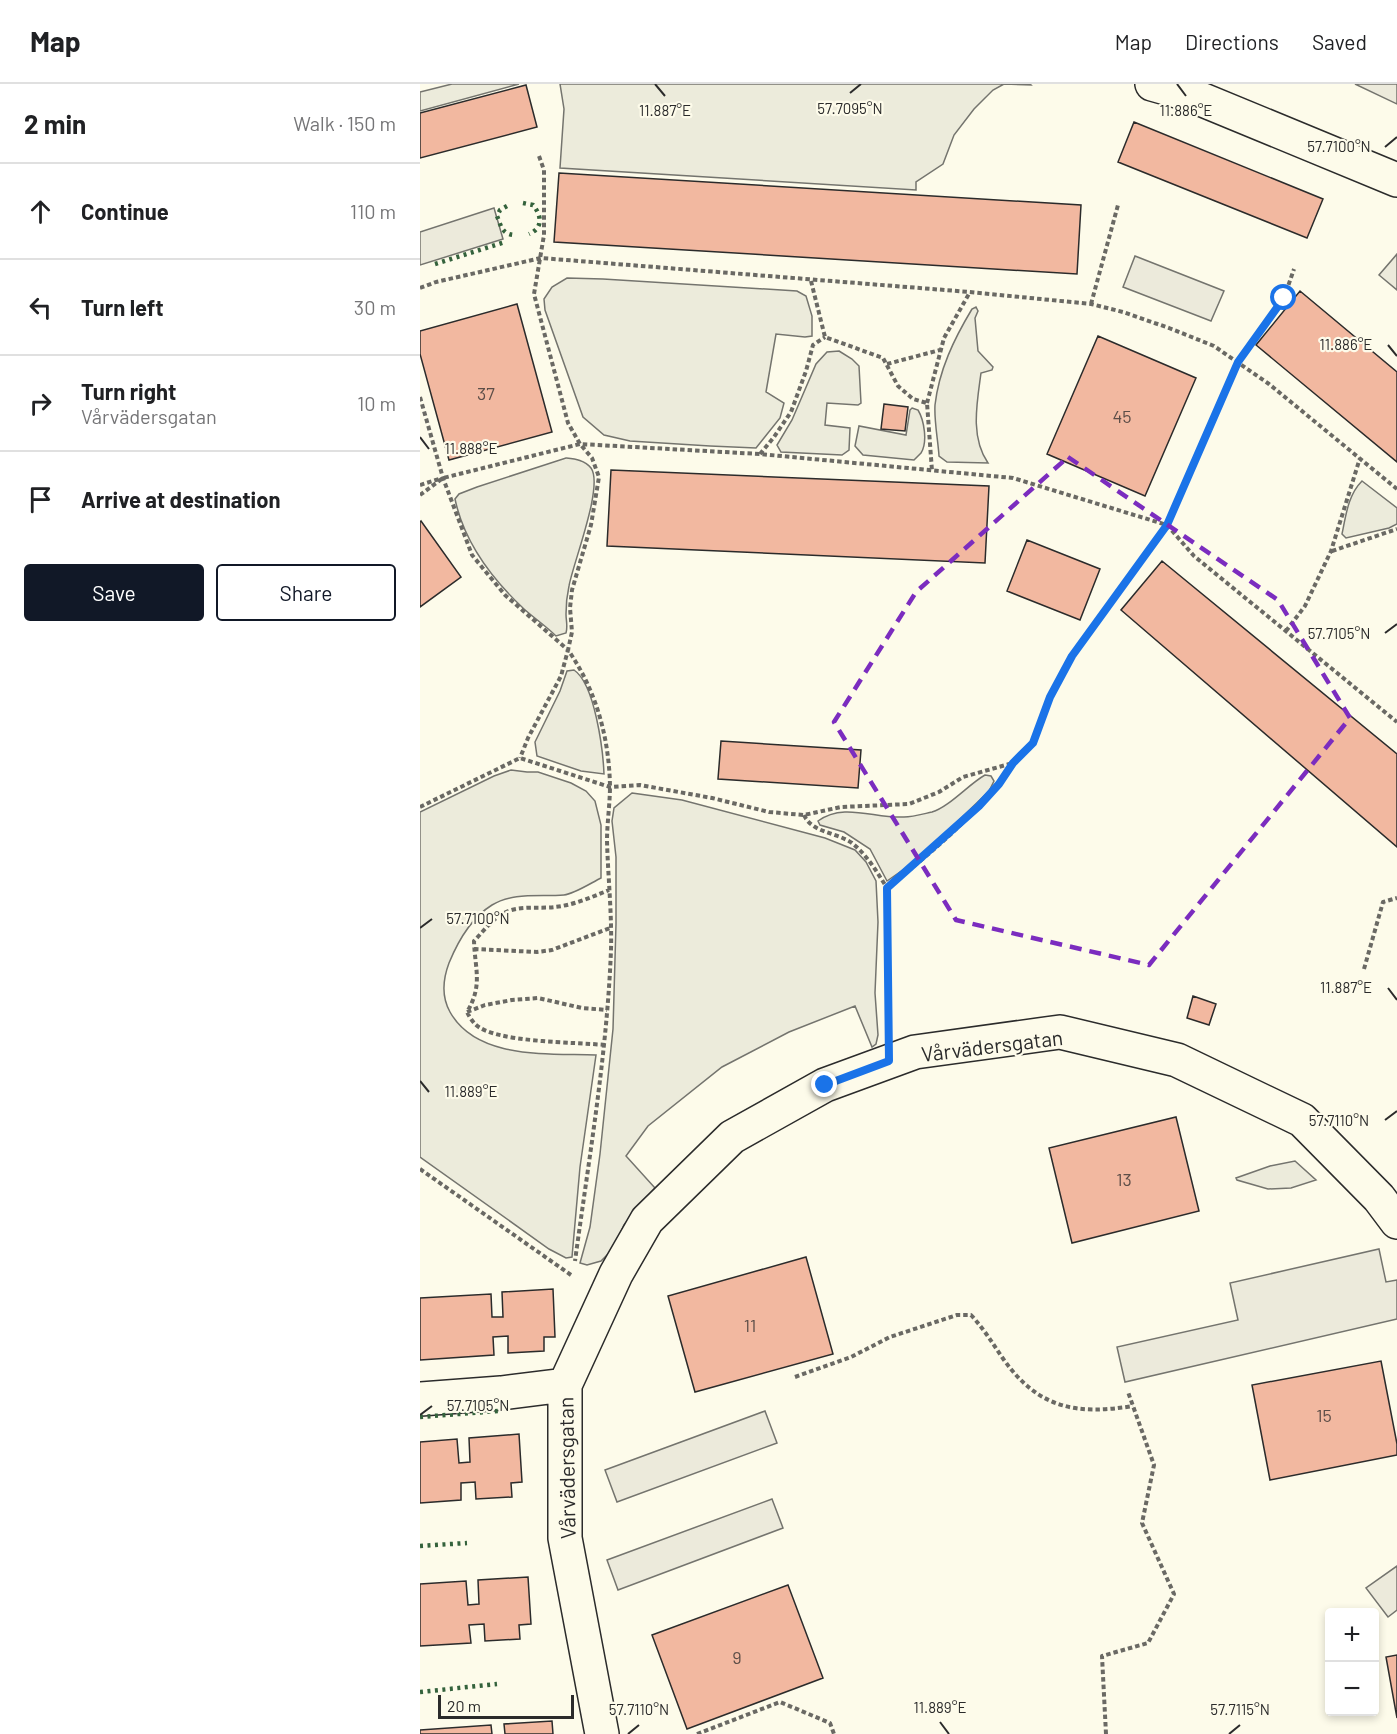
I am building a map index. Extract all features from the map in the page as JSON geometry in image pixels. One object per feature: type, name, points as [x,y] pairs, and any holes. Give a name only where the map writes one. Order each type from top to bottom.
[{"type":"street","points":[[1152,84],[1191,95],[1397,180]]},
{"type":"street","name":"Vårvädersgatan","points":[[602,1734],[565,1538],[566,1385],[616,1274],[647,1220],[732,1137],[825,1085],[915,1052],[1060,1032],[1177,1060],[1302,1120],[1378,1198],[1397,1222]]},
{"type":"street","points":[[420,1399],[566,1385]]},
{"type":"path","points":[[420,807],[520,758],[561,676],[572,632],[570,608],[572,590],[591,525],[599,477],[592,458],[580,444],[568,423],[534,294],[544,236],[544,170],[539,156]]},
{"type":"path","points":[[1091,304],[1118,204]]},
{"type":"path","points":[[420,288],[436,282],[541,258],[970,292],[1091,304],[1124,312],[1214,346],[1269,384],[1397,489]]},
{"type":"path","points":[[887,888],[979,806],[999,784],[1013,763],[1033,743],[1050,697],[1072,656],[1167,525],[1238,362],[1284,298],[1294,269]]},
{"type":"path","points":[[811,280],[825,337]]},
{"type":"path","points":[[932,471],[927,403],[944,338],[970,292]]},
{"type":"path","points":[[825,337],[883,358],[898,386],[913,399],[927,403]]},
{"type":"path","points":[[760,454],[791,412],[813,345],[825,337]]},
{"type":"path","points":[[887,364],[940,350]]},
{"type":"path","points":[[420,397],[443,478],[472,555],[505,595],[568,650],[581,669],[595,700],[607,746],[610,787],[607,834],[611,948],[605,1046],[573,1277],[420,1169]]},
{"type":"path","points":[[420,484],[580,444],[760,454],[1013,478],[1167,525],[1194,556],[1397,722]]},
{"type":"path","points":[[1286,630],[1305,606],[1331,551],[1360,458]]},
{"type":"path","points":[[420,495],[443,478]]},
{"type":"path","points":[[1331,551],[1397,529]]},
{"type":"path","points":[[520,758],[610,787],[640,785],[712,798],[769,812],[804,815],[841,807],[909,804],[939,792],[963,777],[1013,763]]},
{"type":"path","points":[[804,815],[808,823],[815,828],[850,843],[867,858],[887,888],[889,1061]]},
{"type":"path","points":[[467,1012],[473,1002],[478,977],[474,941],[489,925],[505,912],[558,907],[584,901],[609,890]]},
{"type":"path","points":[[1365,969],[1383,902],[1397,898]]},
{"type":"path","points":[[474,949],[537,952],[552,950],[610,928]]},
{"type":"path","points":[[467,1012],[485,1005],[538,998],[582,1008],[607,1010]]},
{"type":"path","points":[[467,1012],[476,1025],[512,1038],[605,1046]]},
{"type":"path","points":[[795,1377],[851,1357],[890,1337],[957,1315],[971,1315],[985,1330],[1022,1382],[1046,1400],[1073,1408],[1105,1410],[1133,1406]]},
{"type":"path","points":[[1106,1734],[1102,1656],[1148,1643],[1174,1594],[1142,1523],[1155,1465],[1128,1392]]},
{"type":"path","points":[[697,1734],[780,1702],[830,1723],[834,1734]]},
{"type":"highlighted area","points":[[1068,457],[1278,600],[1350,718],[1149,965],[956,920],[834,722],[916,592]]},
{"type":"shaded area","points":[[452,84],[519,84],[420,111],[420,92]]},
{"type":"shaded area","points":[[560,84],[1004,84],[993,90],[974,109],[954,135],[943,164],[916,182],[916,190],[560,168],[564,109]]},
{"type":"shaded area","points":[[1355,84],[1397,84],[1397,104]]},
{"type":"shaded area","points":[[494,208],[503,239],[420,265],[420,232]]},
{"type":"shaded area","points":[[1397,254],[1397,290],[1379,275]]},
{"type":"shaded area","points":[[1135,256],[1224,291],[1211,321],[1123,287]]},
{"type":"shaded area","points":[[567,278],[797,291],[806,296],[812,316],[812,336],[776,334],[766,392],[784,403],[780,418],[756,448],[630,441],[604,435],[583,417],[545,310],[544,299],[552,287]]},
{"type":"shaded area","points":[[976,307],[978,311],[975,318],[978,351],[993,367],[992,370],[981,373],[976,420],[982,453],[988,463],[947,462],[939,456],[935,411],[937,392],[953,343],[972,309]]},
{"type":"shaded area","points":[[839,351],[859,366],[861,403],[858,405],[827,403],[825,425],[850,428],[849,450],[842,455],[781,452],[777,445],[792,420],[816,364],[827,352]]},
{"type":"shaded area","points":[[912,408],[918,410],[920,414],[925,437],[921,453],[914,460],[863,455],[855,446],[859,426],[906,435]]},
{"type":"shaded area","points":[[566,458],[576,459],[589,465],[594,477],[594,491],[568,589],[566,633],[556,636],[524,609],[490,572],[472,545],[455,499],[459,494],[477,487]]},
{"type":"shaded area","points":[[1362,481],[1397,508],[1397,524],[1346,538],[1342,534],[1348,506]]},
{"type":"shaded area","points":[[574,670],[587,689],[592,703],[600,734],[604,774],[581,771],[537,756],[535,742],[560,691],[567,671]]},
{"type":"shaded area","points":[[511,770],[538,772],[571,783],[586,791],[595,801],[601,825],[601,878],[568,894],[509,898],[484,910],[461,938],[449,963],[445,975],[444,994],[450,1012],[462,1028],[477,1039],[515,1051],[596,1055],[580,1167],[572,1257],[566,1258],[549,1249],[420,1157],[420,812]]},
{"type":"shaded area","points":[[985,775],[991,776],[994,781],[989,791],[920,858],[887,881],[870,849],[844,832],[820,825],[818,821],[828,815],[849,812],[904,817],[932,812]]},
{"type":"shaded area","points":[[632,793],[682,800],[825,838],[855,850],[866,862],[876,881],[878,922],[875,993],[878,1035],[876,1044],[872,1047],[855,1006],[789,1032],[722,1067],[648,1126],[626,1156],[655,1188],[624,1225],[614,1248],[601,1261],[587,1265],[580,1263],[590,1227],[613,1029],[616,857],[612,821],[614,808]]},
{"type":"shaded area","points":[[1295,1161],[1316,1180],[1291,1188],[1268,1189],[1236,1178],[1270,1166]]},
{"type":"shaded area","points":[[1379,1249],[1386,1282],[1397,1280],[1397,1319],[1125,1382],[1117,1347],[1238,1320],[1230,1283]]},
{"type":"shaded area","points":[[765,1411],[777,1443],[617,1502],[605,1470]]},
{"type":"shaded area","points":[[772,1499],[783,1528],[618,1590],[607,1560]]},
{"type":"shaded area","points":[[1397,1566],[1397,1610],[1388,1617],[1366,1588]]},
{"type":"building","points":[[526,85],[537,127],[420,158],[420,113]]},
{"type":"building","points":[[1134,122],[1323,199],[1307,238],[1118,162]]},
{"type":"building","points":[[559,173],[1081,205],[1077,274],[554,242]]},
{"type":"building","points":[[1300,291],[1397,372],[1397,462],[1256,345]]},
{"type":"building","points":[[517,304],[552,432],[449,460],[420,354],[420,331]]},
{"type":"building","points":[[1098,336],[1196,378],[1145,496],[1047,454]]},
{"type":"building","points":[[884,404],[908,407],[905,431],[881,429]]},
{"type":"building","points":[[611,470],[989,486],[985,563],[607,546]]},
{"type":"building","points":[[420,522],[461,577],[420,607]]},
{"type":"building","points":[[1027,540],[1100,569],[1080,620],[1007,591]]},
{"type":"building","points":[[1162,561],[1397,754],[1397,847],[1121,610]]},
{"type":"building","points":[[721,741],[861,750],[858,788],[718,779]]},
{"type":"building","points":[[1193,996],[1216,1004],[1209,1025],[1187,1018]]},
{"type":"building","points":[[1176,1117],[1199,1211],[1072,1243],[1049,1148]]},
{"type":"building","points":[[806,1257],[833,1354],[695,1392],[668,1296]]},
{"type":"building","points":[[553,1289],[555,1337],[544,1337],[544,1351],[508,1353],[508,1336],[493,1337],[494,1355],[420,1360],[420,1298],[491,1294],[492,1317],[503,1317],[502,1292]]},
{"type":"building","points":[[1381,1361],[1397,1444],[1397,1455],[1270,1480],[1252,1385]]},
{"type":"building","points":[[519,1434],[522,1482],[511,1483],[512,1497],[476,1499],[475,1482],[461,1483],[461,1500],[420,1503],[420,1442],[457,1439],[459,1463],[470,1462],[469,1438]]},
{"type":"building","points":[[528,1577],[531,1624],[519,1625],[520,1639],[485,1641],[484,1624],[469,1625],[471,1643],[420,1646],[420,1584],[466,1581],[468,1605],[479,1604],[478,1580]]},
{"type":"building","points":[[788,1585],[823,1678],[687,1729],[652,1635]]},
{"type":"building","points":[[1397,1655],[1397,1718],[1386,1657]]},
{"type":"building","points":[[552,1721],[553,1734],[505,1734],[504,1724]]},
{"type":"building","points":[[491,1725],[492,1734],[420,1734],[420,1730]]},
{"type":"hedge","points":[[523,203],[533,205],[540,221],[537,228],[529,234]]},
{"type":"hedge","points":[[507,206],[500,210],[497,216],[504,231],[514,235]]},
{"type":"hedge","points":[[435,264],[505,242]]},
{"type":"hedge","points":[[420,1417],[498,1411]]},
{"type":"hedge","points":[[420,1546],[467,1543]]},
{"type":"hedge","points":[[420,1692],[497,1684]]},
{"type":"route","points":[[825,1085],[889,1061],[887,888],[979,806],[999,784],[1013,763],[1033,743],[1050,697],[1072,656],[1167,525],[1238,362],[1284,298]]}]
